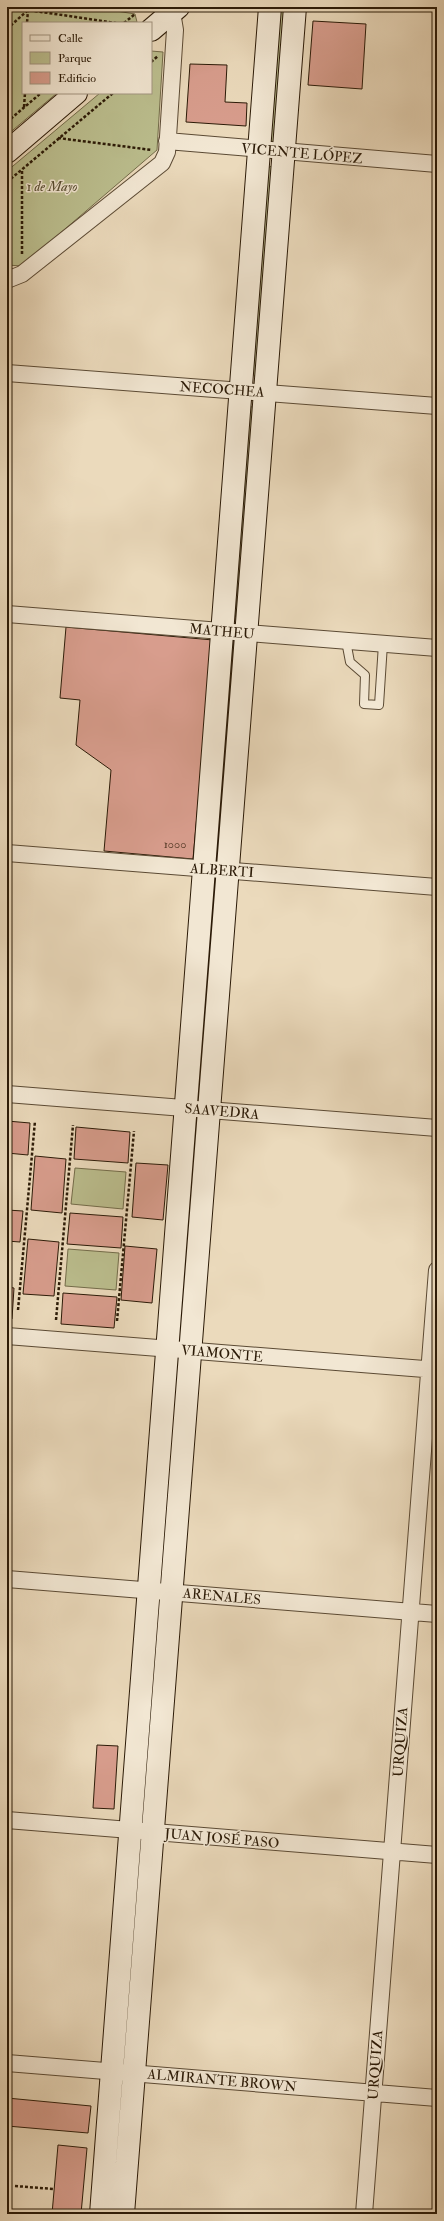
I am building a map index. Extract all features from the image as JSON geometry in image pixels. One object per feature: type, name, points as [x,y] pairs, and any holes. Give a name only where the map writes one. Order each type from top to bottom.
[{"type":"main road","points":[[101,2214],[270,7]]},
{"type":"main road","points":[[123,2214],[295,7]]},
{"type":"main road","points":[[152,29],[172,9]]},
{"type":"main road","points":[[7,152],[75,94]]},
{"type":"street","points":[[7,286],[7,280],[22,274],[162,162],[167,152],[162,146],[175,30],[172,9]]},
{"type":"street","name":"VICENTE LÓPEZ","points":[[162,146],[260,149],[437,164]]},
{"type":"street","name":"NECOCHEA","points":[[7,373],[437,406]]},
{"type":"street","name":"MATHEU","points":[[7,614],[437,648]]},
{"type":"street","name":"ALBERTI","points":[[7,853],[437,887]]},
{"type":"street","name":"SAAVEDRA","points":[[7,1094],[437,1128]]},
{"type":"street","name":"URQUIZA","points":[[364,2214],[410,1612],[433,1370],[437,1270]]},
{"type":"street","name":"VIAMONTE","points":[[7,1336],[433,1370]]},
{"type":"street","name":"ARENALES","points":[[7,1579],[437,1614]]},
{"type":"street","name":"JUAN JOSÉ PASO","points":[[7,1820],[437,1855]]},
{"type":"street","name":"ALMIRANTE BROWN","points":[[7,2063],[437,2098]]},
{"type":"lane","points":[[346,641],[350,662],[365,675],[364,704],[380,705],[383,644]]},
{"type":"path","points":[[23,7],[28,10],[109,22]]},
{"type":"path","points":[[27,22],[28,10]]},
{"type":"path","points":[[7,29],[28,10]]},
{"type":"path","points":[[125,22],[135,14]]},
{"type":"path","points":[[24,108],[25,94]]},
{"type":"path","points":[[7,122],[40,94]]},
{"type":"path","points":[[7,182],[112,94]]},
{"type":"path","points":[[58,138],[162,146]]},
{"type":"path","points":[[22,169],[22,259]]},
{"type":"path","points":[[18,1310],[35,1121]]},
{"type":"path","points":[[56,1320],[73,1125]]},
{"type":"path","points":[[118,1321],[134,1131]]},
{"type":"path","points":[[15,2186],[54,2189]]},
{"type":"green space","points":[[12,7],[91,7],[135,14],[137,22],[22,22],[22,94],[56,94],[7,135],[7,11]]},
{"type":"green space","points":[[280,7],[288,7],[277,143],[270,145]]},
{"type":"green space","name":"1 de Mayo","points":[[152,51],[163,52],[157,150],[22,266],[7,265],[7,171],[99,94],[152,94]]},
{"type":"green space","points":[[273,165],[256,378],[253,374],[268,168]]},
{"type":"green space","points":[[254,405],[237,618],[233,613],[250,408]]},
{"type":"green space","points":[[234,644],[237,646],[220,856],[217,857],[215,856],[231,645]]},
{"type":"green space","points":[[216,882],[218,884],[199,1095],[197,1094],[213,883]]},
{"type":"green space","points":[[197,1122],[200,1124],[183,1335],[180,1336],[178,1334],[194,1123]]},
{"type":"green space","points":[[75,1168],[126,1172],[123,1209],[71,1204]]},
{"type":"green space","points":[[68,1249],[119,1253],[116,1290],[65,1286]]},
{"type":"building","points":[[313,21],[366,24],[362,89],[308,85]]},
{"type":"building","points":[[190,64],[227,65],[225,102],[247,103],[246,126],[186,122]]},
{"type":"building","points":[[66,627],[213,640],[193,859],[104,851],[111,770],[76,745],[80,700],[60,698]]},
{"type":"building","points":[[7,1121],[30,1123],[28,1155],[7,1153]]},
{"type":"building","points":[[76,1127],[130,1132],[128,1163],[74,1159]]},
{"type":"building","points":[[35,1156],[66,1159],[62,1213],[31,1210]]},
{"type":"building","points":[[136,1163],[168,1165],[163,1220],[132,1217]]},
{"type":"building","points":[[7,1210],[23,1211],[20,1242],[7,1241]]},
{"type":"building","points":[[70,1213],[123,1217],[121,1248],[67,1244]]},
{"type":"building","points":[[28,1239],[59,1242],[54,1296],[23,1294]]},
{"type":"building","points":[[125,1246],[157,1249],[152,1303],[121,1300]]},
{"type":"building","points":[[7,1287],[14,1288],[12,1319],[7,1319]]},
{"type":"building","points":[[63,1293],[117,1297],[114,1328],[61,1324]]},
{"type":"building","points":[[97,1745],[118,1746],[114,1809],[93,1808]]},
{"type":"building","points":[[7,2098],[91,2106],[88,2133],[7,2126]]},
{"type":"building","points":[[58,2145],[87,2148],[81,2214],[52,2214]]}]
